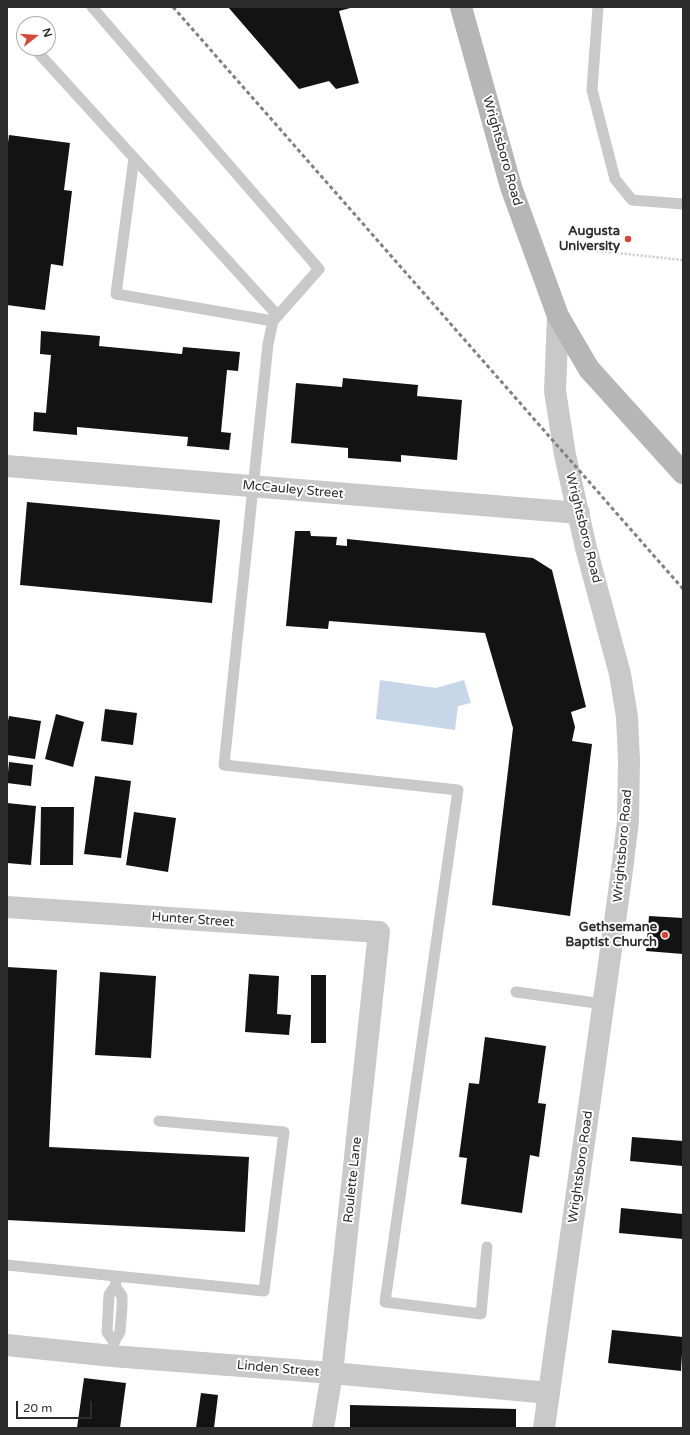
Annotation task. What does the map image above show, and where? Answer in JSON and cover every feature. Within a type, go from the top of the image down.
[{"type":"main road","name":"Wrightsboro Road","points":[[461,7],[511,187],[558,316],[588,369],[683,473]]},
{"type":"street","name":"Wrightsboro Road","points":[[544,1428],[628,822],[630,760],[627,717],[620,674],[586,548],[565,456],[555,391],[558,316]]},
{"type":"street","name":"McCauley Street","points":[[7,466],[579,514]]},
{"type":"street","name":"Hunter Street","points":[[7,907],[379,932]]},
{"type":"street","name":"Roulette Lane","points":[[323,1428],[332,1373],[379,932]]},
{"type":"street","name":"Linden Street","points":[[7,1345],[113,1349],[332,1373],[549,1393]]},
{"type":"lane","points":[[92,7],[319,269],[276,319],[268,344],[224,764],[458,790],[385,1302],[482,1314],[487,1247]]},
{"type":"lane","points":[[598,7],[592,90],[615,179],[632,200],[683,204]]},
{"type":"lane","points":[[41,56],[134,158],[276,319]]},
{"type":"lane","points":[[134,158],[116,294],[276,319]]},
{"type":"lane","points":[[516,992],[603,1004]]},
{"type":"lane","points":[[7,1265],[116,1281],[264,1291],[284,1132],[159,1121]]},
{"type":"lane","points":[[113,1349],[107,1332],[109,1295],[116,1281]]},
{"type":"path","points":[[569,248],[683,260]]},
{"type":"water","points":[[380,680],[436,688],[464,680],[471,703],[458,706],[455,730],[376,719]]},
{"type":"building","points":[[228,7],[354,7],[339,11],[359,83],[336,89],[329,81],[299,89]]},
{"type":"building","points":[[9,135],[70,143],[64,190],[72,191],[63,266],[51,264],[45,310],[7,305],[7,150]]},
{"type":"building","points":[[41,331],[100,336],[99,346],[182,354],[183,347],[240,352],[238,371],[227,370],[221,432],[231,433],[229,450],[187,446],[188,437],[77,427],[77,435],[33,431],[34,412],[46,413],[51,355],[40,354]]},
{"type":"building","points":[[343,378],[418,385],[417,396],[462,400],[457,460],[401,455],[401,462],[348,458],[348,448],[291,443],[296,383],[342,387]]},
{"type":"building","points":[[27,502],[220,520],[212,603],[20,585]]},
{"type":"building","points":[[295,531],[310,531],[311,536],[337,537],[336,545],[347,546],[347,539],[533,558],[552,570],[586,707],[571,712],[575,727],[572,741],[592,744],[570,916],[492,905],[513,728],[485,633],[329,621],[328,629],[286,626]]},
{"type":"building","points":[[105,709],[137,713],[133,745],[101,741]]},
{"type":"building","points":[[56,714],[84,722],[73,767],[45,759]]},
{"type":"building","points":[[9,716],[41,721],[35,759],[7,755],[7,726]]},
{"type":"building","points":[[9,762],[33,765],[31,786],[7,783]]},
{"type":"building","points":[[95,776],[131,781],[121,858],[84,854]]},
{"type":"building","points":[[7,803],[36,806],[31,865],[7,863]]},
{"type":"building","points":[[41,807],[74,807],[73,865],[40,865]]},
{"type":"building","points":[[134,812],[176,818],[168,872],[126,865]]},
{"type":"building","name":"Gethsemane Baptist Church","points":[[649,916],[683,918],[683,954],[646,951]]},
{"type":"building","points":[[7,967],[57,970],[49,1147],[249,1157],[245,1232],[7,1220]]},
{"type":"building","points":[[100,972],[156,976],[151,1058],[95,1055]]},
{"type":"building","points":[[249,974],[279,976],[277,1014],[291,1015],[289,1035],[245,1032]]},
{"type":"building","points":[[311,975],[326,975],[326,1043],[311,1043]]},
{"type":"building","points":[[485,1037],[546,1046],[538,1103],[546,1104],[539,1157],[530,1155],[522,1213],[461,1204],[467,1158],[459,1157],[469,1083],[479,1084]]},
{"type":"building","points":[[632,1137],[683,1141],[683,1166],[630,1161]]},
{"type":"building","points":[[621,1208],[683,1214],[683,1239],[619,1233]]},
{"type":"building","points":[[612,1330],[683,1337],[681,1371],[608,1363]]},
{"type":"building","points":[[84,1378],[126,1383],[120,1428],[77,1428]]},
{"type":"building","points":[[201,1393],[218,1395],[214,1428],[196,1428]]},
{"type":"building","points":[[350,1405],[516,1409],[516,1428],[350,1428]]},
{"type":"railway","points":[[173,7],[683,589]]},
{"type":"place","name":"Augusta University","points":[[628,239]]},
{"type":"place","name":"Gethsemane Baptist Church","points":[[665,935]]}]
